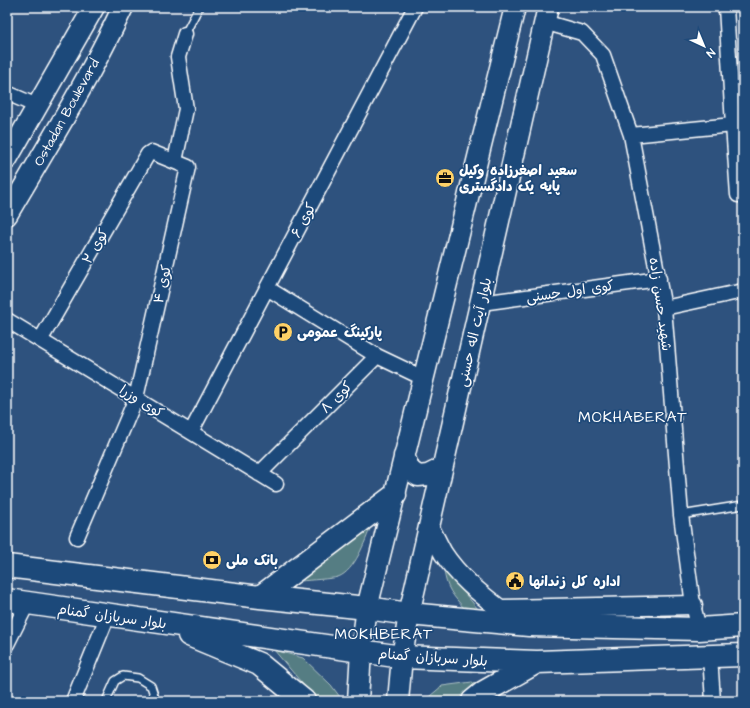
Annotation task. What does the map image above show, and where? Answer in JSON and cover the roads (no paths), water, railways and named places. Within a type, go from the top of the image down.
[{"type":"main road","name":"Ostadan Boulevard","points":[[7,159],[94,7]]},
{"type":"main road","name":"Ostadan Boulevard","points":[[7,215],[62,121],[112,31],[123,7]]},
{"type":"main road","points":[[358,701],[361,651],[367,608],[515,7]]},
{"type":"main road","name":"بلوار آیت اله حسنی","points":[[398,701],[402,657],[409,614],[546,15]]},
{"type":"main road","points":[[404,456],[410,470],[418,476],[428,475],[442,468]]},
{"type":"main road","points":[[260,597],[395,495]]},
{"type":"main road","points":[[7,566],[409,614],[529,625],[699,629],[743,626]]},
{"type":"main road","name":"بلوار سربازان گمنام","points":[[17,602],[402,657],[537,662],[743,655]]},
{"type":"main road","points":[[153,621],[259,664],[304,701]]},
{"type":"main road","points":[[473,701],[484,692],[537,662]]},
{"type":"street","name":"کوی ۶","points":[[191,432],[415,7]]},
{"type":"street","points":[[726,7],[738,196]]},
{"type":"street","name":"شهید حسن زاده","points":[[546,15],[582,33],[603,55],[631,135],[664,308],[681,515],[693,605],[699,629]]},
{"type":"street","points":[[175,161],[186,109],[178,57],[185,34]]},
{"type":"street","points":[[7,93],[37,106]]},
{"type":"street","points":[[631,135],[733,125]]},
{"type":"street","name":"کوی ۲","points":[[41,339],[148,154],[151,152],[175,161]]},
{"type":"street","name":"کوی ۴","points":[[77,537],[136,398],[188,170],[188,167],[175,161]]},
{"type":"street","name":"کوی اول حسنی","points":[[481,303],[659,279]]},
{"type":"street","points":[[267,288],[377,356],[423,378]]},
{"type":"street","points":[[664,308],[743,291]]},
{"type":"street","name":"کوی وزرا","points":[[7,320],[41,339],[276,484]]},
{"type":"street","name":"کوی ۸","points":[[259,474],[377,356]]},
{"type":"street","points":[[429,526],[444,554],[461,576],[500,609],[529,625]]},
{"type":"street","points":[[7,644],[17,602]]},
{"type":"street","points":[[500,609],[693,605]]},
{"type":"street","points":[[73,701],[108,615]]},
{"type":"street","points":[[710,656],[713,701]]},
{"type":"lane","points":[[185,34],[199,7]]},
{"type":"lane","points":[[681,515],[743,505]]},
{"type":"lane","points":[[106,701],[115,681],[123,676],[138,678],[151,686],[154,695],[153,701]]},
{"type":"place","name":"سعید اصغرزاده وکیل پایه یک دادگستری","points":[[445,178]]},
{"type":"place","name":"پارکینگ عمومی","points":[[283,332]]},
{"type":"place","name":"بانک ملى","points":[[212,560]]},
{"type":"place","name":"اداره کل زندانها","points":[[515,581]]},
{"type":"district","name":"MOKHABERAT","points":[[633,417]]},
{"type":"district","name":"MOKHBERAT","points":[[384,634]]}]
